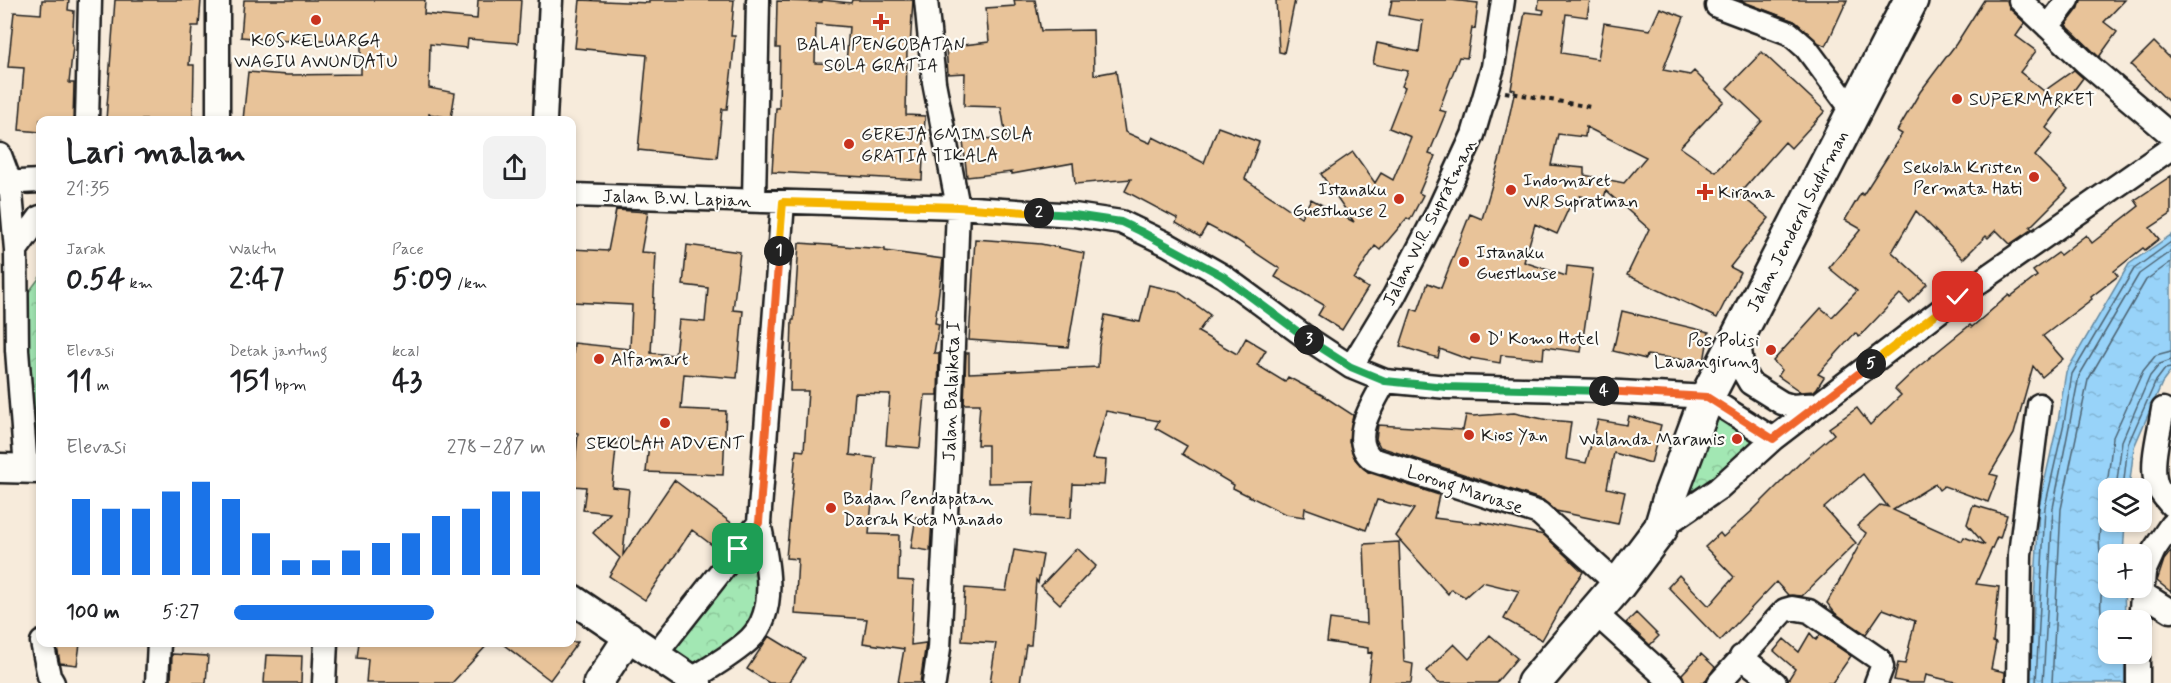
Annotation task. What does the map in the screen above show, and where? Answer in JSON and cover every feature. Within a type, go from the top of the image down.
[{"type":"highway","name":"Jalan Jenderal Sudirman","points":[[1534,683],[1618,585],[1661,528],[1671,494],[1707,397],[1911,0]]},
{"type":"main road","points":[[576,602],[694,681]]},
{"type":"main road","points":[[598,683],[629,636]]},
{"type":"street","points":[[87,116],[90,0]]},
{"type":"street","points":[[218,0],[218,116]]},
{"type":"street","points":[[544,116],[551,0]]},
{"type":"street","points":[[754,200],[758,0]]},
{"type":"street","name":"Jalan Balaikota I","points":[[926,0],[934,82],[958,207],[949,456],[939,648],[934,683]]},
{"type":"street","name":"Jalan W.R. Supratman","points":[[1351,367],[1394,296],[1473,135],[1493,67],[1503,0]]},
{"type":"street","points":[[2020,0],[2171,135]]},
{"type":"street","points":[[2048,27],[2068,0]]},
{"type":"street","points":[[1717,6],[1789,33],[1806,48],[1853,111]]},
{"type":"street","points":[[1661,528],[1718,489],[1773,439],[1958,297],[2171,148]]},
{"type":"street","points":[[0,155],[16,250],[16,350],[22,468]]},
{"type":"street","points":[[5,183],[36,181]]},
{"type":"street","name":"Jalan B.W. Lapian","points":[[576,195],[958,207],[1074,215],[1121,222],[1167,244],[1223,276],[1306,338],[1351,367],[1385,381],[1446,387],[1603,391],[1707,397]]},
{"type":"street","points":[[694,681],[751,638],[761,625],[767,605],[766,556],[759,523],[783,202]]},
{"type":"street","points":[[16,250],[36,222]]},
{"type":"street","points":[[1738,336],[1743,370],[1750,383],[1782,403],[1792,406],[1819,404]]},
{"type":"street","name":"Lorong Maruase","points":[[1385,381],[1366,417],[1362,435],[1362,445],[1366,454],[1372,459],[1539,513],[1618,585]]},
{"type":"street","points":[[1707,397],[1773,439]]},
{"type":"street","points":[[2018,683],[2020,554],[2039,405]]},
{"type":"street","points":[[2163,409],[2155,460],[2155,478],[2159,489],[2171,505]]},
{"type":"street","points":[[656,654],[759,523]]},
{"type":"street","points":[[2152,554],[2171,525]]},
{"type":"street","points":[[2150,598],[2171,611]]},
{"type":"street","points":[[1719,683],[1785,610],[1805,610],[1880,660],[1882,668],[1876,683]]},
{"type":"street","points":[[1594,612],[1672,683]]},
{"type":"street","points":[[43,647],[49,676],[53,683]]},
{"type":"street","points":[[157,683],[159,647]]},
{"type":"street","points":[[324,683],[326,647]]},
{"type":"street","points":[[1741,657],[1775,683]]},
{"type":"street","points":[[2138,664],[2138,683]]},
{"type":"path","points":[[1486,89],[1591,107]]},
{"type":"green space","points":[[36,282],[36,452],[35,452],[22,301]]},
{"type":"green space","points":[[1710,406],[1763,439],[1667,519]]},
{"type":"green space","points":[[758,530],[760,618],[694,673],[661,651]]},
{"type":"water","points":[[2171,235],[2171,371],[2162,383],[2134,447],[2130,478],[2098,478],[2098,532],[2124,532],[2124,544],[2098,544],[2098,598],[2124,598],[2125,610],[2098,610],[2098,664],[2125,664],[2125,683],[2030,683],[2039,506],[2058,421],[2066,372],[2129,264]]},
{"type":"building","points":[[42,0],[69,0],[68,10],[74,11],[69,83],[74,83],[73,116],[36,116],[36,132],[19,130],[24,68],[8,67],[14,12],[41,14]]},
{"type":"building","points":[[115,0],[201,0],[199,26],[192,26],[189,65],[194,65],[193,116],[106,116]]},
{"type":"building","points":[[244,0],[425,0],[424,14],[477,19],[478,0],[521,0],[518,43],[468,39],[467,48],[430,44],[429,88],[455,93],[451,116],[429,114],[429,116],[243,116],[248,72],[287,75],[361,74],[361,41],[288,39],[288,41],[241,37]]},
{"type":"building","points":[[580,0],[649,3],[649,0],[734,0],[731,36],[735,36],[732,67],[727,109],[722,109],[717,158],[638,150],[647,55],[575,48]]},
{"type":"building","points":[[822,0],[851,3],[852,0],[913,0],[910,48],[907,48],[906,115],[925,116],[922,180],[772,172],[776,108],[779,108],[780,48],[776,48],[777,1],[822,2]],"holes":[[[816,24],[849,27],[846,64],[815,63]]]},
{"type":"building","points":[[1014,0],[1035,0],[1041,31],[1093,30],[1094,75],[1116,71],[1125,132],[1150,143],[1153,137],[1204,163],[1218,127],[1259,142],[1245,179],[1301,217],[1311,199],[1354,222],[1321,174],[1353,152],[1375,183],[1381,173],[1393,180],[1411,137],[1389,128],[1405,87],[1402,86],[1408,71],[1373,64],[1377,43],[1419,52],[1423,21],[1389,15],[1392,0],[1451,0],[1478,3],[1475,29],[1472,28],[1467,58],[1459,57],[1439,110],[1446,112],[1429,154],[1435,156],[1419,193],[1423,195],[1410,220],[1407,218],[1380,250],[1375,246],[1354,279],[1368,288],[1342,330],[1318,315],[1324,305],[1275,277],[1280,269],[1235,239],[1207,225],[1200,237],[1176,223],[1178,219],[1125,191],[1131,179],[1075,184],[1073,163],[1012,174],[1012,172],[967,177],[963,141],[1006,137],[1001,107],[964,106],[965,73],[948,74],[946,47],[989,42],[986,8],[1015,6]]},
{"type":"building","points":[[1276,0],[1295,0],[1284,53],[1279,52]]},
{"type":"building","points":[[1539,0],[1590,0],[1587,17],[1566,14],[1561,53],[1598,59],[1604,23],[1650,30],[1660,8],[1684,17],[1663,70],[1690,75],[1694,71],[1724,101],[1680,147],[1716,172],[1762,121],[1727,88],[1762,52],[1825,111],[1791,148],[1785,142],[1739,194],[1769,218],[1730,267],[1740,272],[1717,318],[1627,275],[1649,229],[1606,191],[1603,201],[1580,196],[1579,200],[1573,199],[1557,234],[1535,224],[1524,262],[1566,276],[1567,266],[1593,269],[1581,352],[1544,347],[1543,359],[1501,355],[1500,363],[1471,358],[1470,360],[1440,349],[1438,358],[1400,346],[1412,309],[1418,311],[1428,283],[1441,288],[1470,214],[1482,219],[1501,154],[1515,90],[1511,89],[1525,12],[1543,14],[1544,10],[1538,9]],"holes":[[[1586,127],[1646,157],[1624,183],[1584,175],[1584,168],[1551,165],[1558,134],[1585,137]]]},
{"type":"building","points":[[1739,0],[1847,0],[1826,46],[1819,43],[1794,21]]},
{"type":"building","points":[[1984,0],[2007,0],[2010,9],[2025,23],[2016,36],[2036,51],[2020,72],[2044,91],[2074,70],[2083,78],[2046,128],[2053,134],[2035,156],[2068,189],[2030,227],[2032,229],[2010,244],[1996,230],[1988,238],[1986,236],[1963,259],[1916,211],[1892,252],[1927,284],[1909,303],[1900,294],[1859,337],[1855,333],[1818,374],[1824,377],[1814,391],[1801,392],[1778,376],[1782,370],[1773,361],[1821,308],[1832,317],[1857,291],[1829,268],[1861,229],[1845,220],[1902,134],[1897,131],[1920,92],[1956,44]]},
{"type":"building","points":[[2081,0],[2125,0],[2104,22],[2117,32],[2099,57],[2066,25],[2079,8]]},
{"type":"building","points":[[2154,42],[2171,59],[2171,104],[2131,65]]},
{"type":"building","points":[[2171,176],[2171,214],[2150,228],[2159,239],[2145,250],[2143,248],[2114,271],[2118,276],[2043,336],[2063,359],[2042,377],[2033,366],[2014,434],[1990,474],[1998,476],[1988,502],[1944,486],[1939,490],[1935,484],[1893,510],[1962,541],[1964,537],[1985,545],[1967,524],[1973,505],[2007,515],[2000,538],[1997,537],[1976,584],[1999,587],[1993,642],[1996,643],[1991,669],[2005,672],[2005,683],[1959,683],[1926,675],[1924,683],[1894,680],[1898,663],[1905,664],[1915,621],[1883,609],[1866,634],[1835,613],[1827,603],[1866,533],[1857,526],[1881,505],[1888,507],[1863,474],[1824,508],[1856,543],[1802,596],[1788,595],[1776,582],[1720,641],[1668,587],[1679,575],[1709,606],[1734,577],[1705,547],[1720,533],[1723,537],[1800,463],[1834,434],[1829,428],[1857,408],[1870,425],[1901,395],[1895,389],[1917,368],[1970,325],[1972,327],[2009,295],[2010,297],[2037,276],[2033,271],[2058,253],[2060,255],[2086,235],[2092,243],[2139,206],[2135,200]]},
{"type":"building","points":[[616,210],[648,212],[641,252],[656,253],[651,353],[675,355],[679,320],[705,322],[708,288],[683,285],[687,245],[740,252],[733,310],[743,311],[737,378],[684,374],[681,409],[726,411],[723,475],[646,472],[649,444],[617,439],[612,487],[629,489],[623,555],[674,480],[738,528],[720,551],[692,530],[645,600],[609,576],[620,558],[593,533],[610,513],[583,510],[586,487],[576,486],[578,433],[576,433],[576,343],[630,349],[632,305],[576,302],[576,249],[608,251]]},
{"type":"building","points":[[975,239],[1041,244],[1084,253],[1068,347],[969,340]]},
{"type":"building","points":[[799,243],[885,249],[885,251],[943,259],[935,323],[939,324],[934,353],[939,353],[938,395],[925,395],[920,448],[886,445],[890,394],[855,393],[850,455],[876,458],[869,534],[899,535],[898,580],[914,581],[911,645],[926,643],[920,683],[898,683],[904,649],[863,643],[867,619],[795,614],[798,559],[786,558],[796,450],[804,451],[808,391],[790,391],[792,320],[794,320]]},
{"type":"building","points":[[1149,285],[1177,291],[1210,315],[1198,332],[1237,354],[1246,338],[1266,350],[1257,365],[1285,382],[1288,377],[1353,415],[1349,441],[1355,459],[1368,472],[1439,495],[1434,518],[1481,524],[1481,522],[1544,535],[1583,572],[1542,640],[1504,619],[1519,591],[1482,582],[1465,597],[1451,589],[1448,594],[1396,536],[1414,509],[1377,500],[1366,530],[1305,508],[1304,517],[1285,514],[1233,488],[1234,485],[1182,454],[1187,446],[1155,428],[1159,421],[1106,411],[1092,459],[1106,460],[1104,485],[1073,484],[1071,518],[1032,516],[1034,482],[988,483],[988,445],[977,445],[980,404],[964,404],[966,353],[969,353],[969,373],[1098,367],[1105,315],[1140,322]]},
{"type":"building","points":[[1622,311],[1709,332],[1704,362],[1647,355],[1646,359],[1613,351]]},
{"type":"building","points":[[1514,413],[1571,422],[1566,459],[1586,463],[1598,420],[1627,425],[1629,416],[1661,425],[1651,463],[1614,453],[1607,488],[1625,492],[1618,524],[1556,511],[1543,500],[1380,447],[1376,439],[1378,425],[1463,430],[1466,415]]},
{"type":"building","points":[[916,517],[932,520],[930,551],[911,548]]},
{"type":"building","points":[[1399,542],[1404,662],[1413,664],[1411,683],[1368,683],[1372,652],[1368,653],[1368,648],[1327,642],[1330,619],[1367,624],[1364,544]]},
{"type":"building","points":[[1077,548],[1096,566],[1060,604],[1041,586]]},
{"type":"building","points":[[1014,550],[1043,555],[1038,583],[1036,580],[1031,645],[1026,645],[1020,683],[990,683],[996,643],[962,641],[965,588],[1006,591]]},
{"type":"building","points":[[2171,551],[2171,592],[2157,581],[2164,560]]},
{"type":"building","points":[[1636,613],[1659,636],[1650,645],[1626,623]]},
{"type":"building","points":[[1810,633],[1816,640],[1820,635],[1851,656],[1832,683],[1788,683],[1795,669],[1774,651],[1784,639],[1799,652]]},
{"type":"building","points":[[1490,635],[1517,658],[1496,683],[1438,683],[1426,671],[1454,644],[1469,659]]},
{"type":"building","points":[[769,636],[805,658],[789,683],[769,683],[747,669]]},
{"type":"building","points":[[57,647],[80,647],[77,665],[60,663]]},
{"type":"building","points":[[358,647],[485,647],[452,683],[366,683],[368,659],[357,658]]},
{"type":"building","points":[[507,647],[574,647],[550,680]]},
{"type":"building","points":[[172,654],[208,656],[206,683],[171,683]]},
{"type":"building","points":[[1701,654],[1715,667],[1704,683],[1685,683],[1682,674]]},
{"type":"building","points":[[266,655],[302,656],[301,683],[264,683]]},
{"type":"place","name":"KOS KELUARGA WAGIU AWUNDATU","points":[[316,20]]},
{"type":"place","name":"BALAI PENGOBATAN SOLA GRATIA","points":[[881,22]]},
{"type":"place","name":"SUPERMARKET","points":[[1957,99]]},
{"type":"place","name":"GEREJA GMIM SOLA GRATIA TIKALA","points":[[849,144]]},
{"type":"place","name":"Sekolah Kristen Permata Hati","points":[[2034,177]]},
{"type":"place","name":"Indomaret WR Supratman","points":[[1511,190]]},
{"type":"place","name":"Kirana","points":[[1705,192]]},
{"type":"place","name":"Istanaku Guesthouse 2","points":[[1399,199]]},
{"type":"place","name":"Istanaku Guesthouse","points":[[1464,262]]},
{"type":"place","name":"D' Komo Hotel","points":[[1475,338]]},
{"type":"place","name":"Pos Polisi Lawangirung","points":[[1771,350]]},
{"type":"place","name":"Alfamart","points":[[599,359]]},
{"type":"place","name":"SEKOLAH ADVENT","points":[[665,423]]},
{"type":"place","name":"Kios Yan","points":[[1469,435]]},
{"type":"place","name":"Walanda Maramis","points":[[1737,439]]},
{"type":"place","name":"Badan Pendapatan Daerah Kota Manado","points":[[831,508]]},
{"type":"route","points":[[738,549],[759,523],[783,202],[958,207],[1074,215],[1121,222],[1167,244],[1223,276],[1306,338],[1351,367],[1385,381],[1446,387],[1603,391],[1707,397],[1773,439],[1958,297]]}]
